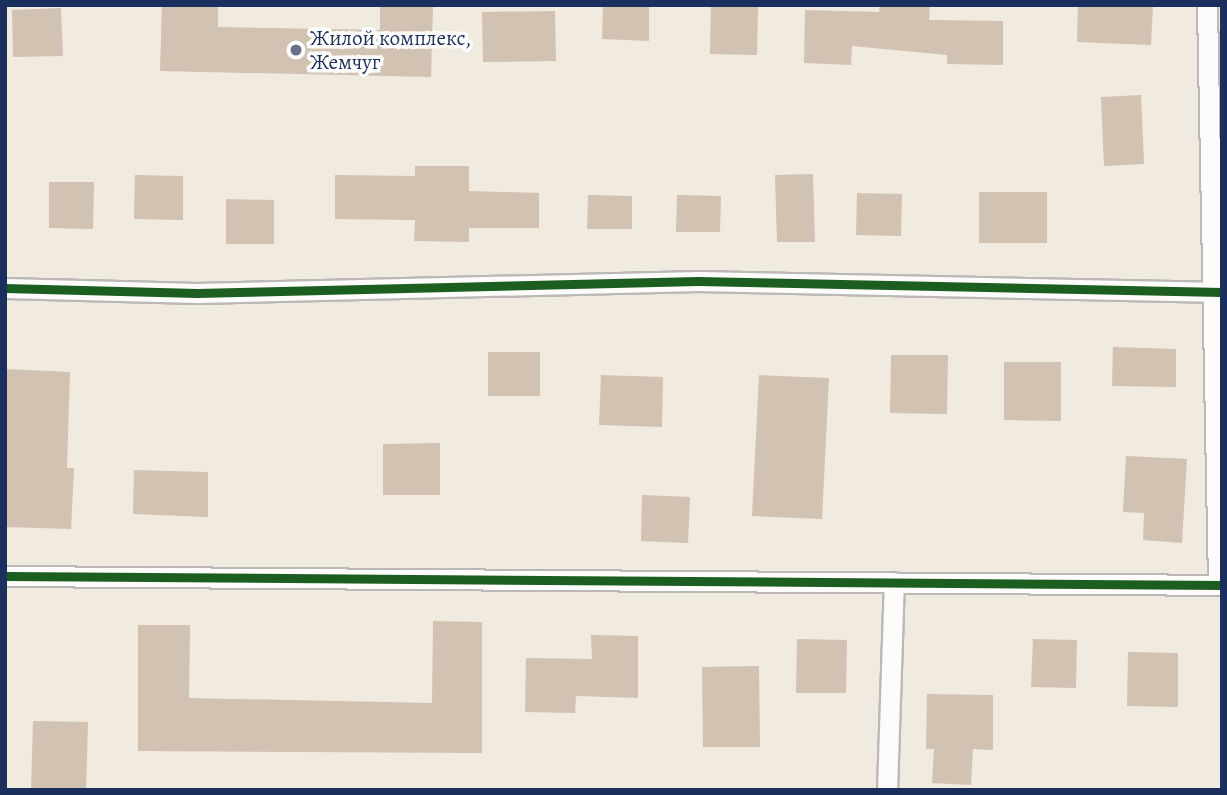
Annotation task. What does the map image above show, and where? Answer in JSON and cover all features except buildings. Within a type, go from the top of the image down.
[{"type":"street","points":[[5,576],[1220,585],[1218,292],[1207,5]]},
{"type":"street","points":[[5,288],[197,293],[698,281],[1218,292]]},
{"type":"street","points":[[887,790],[894,582]]},
{"type":"cycle path","points":[[5,288],[197,293],[698,281],[1222,292]]},
{"type":"cycle path","points":[[5,576],[1222,585]]},
{"type":"place","name":"Жилой комплекс, Жемчуг","points":[[296,50]]}]
